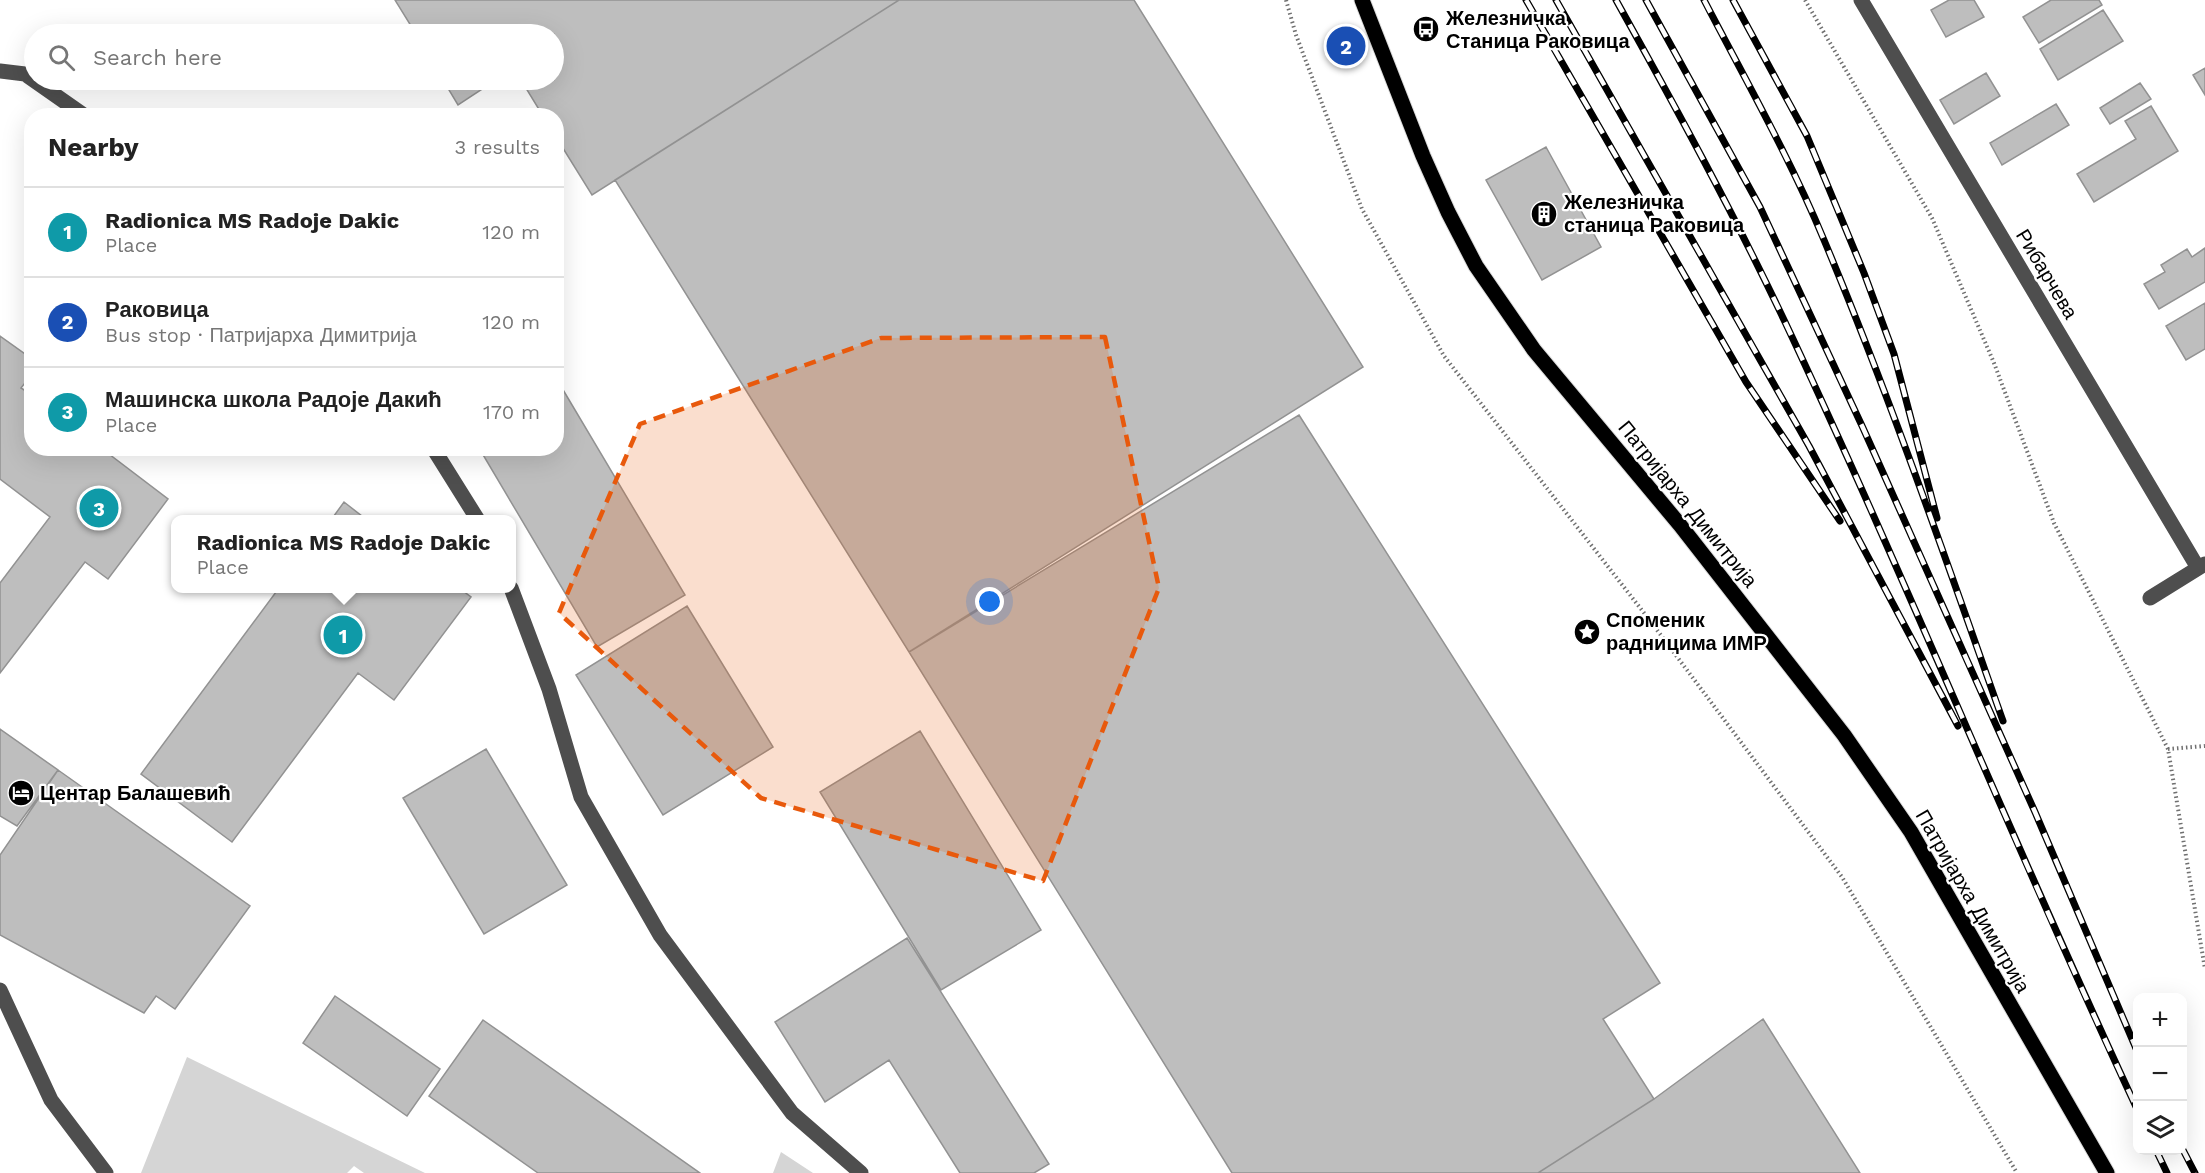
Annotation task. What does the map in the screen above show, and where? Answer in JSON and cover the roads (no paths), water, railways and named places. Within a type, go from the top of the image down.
[{"type":"main road","name":"Патријарха Димитрија","points":[[1362,0],[1423,156],[1476,266],[1534,350],[1680,525],[1844,735],[1911,832],[2107,1173]]},
{"type":"street","name":"Рибарчева","points":[[1861,0],[2201,566]]},
{"type":"street","points":[[0,71],[24,74]]},
{"type":"street","points":[[48,90],[74,108]]},
{"type":"street","points":[[438,456],[475,515]]},
{"type":"street","points":[[2150,598],[2201,566]]},
{"type":"street","points":[[512,593],[549,689],[581,797],[660,935],[792,1113],[861,1173]]},
{"type":"street","points":[[0,990],[51,1100],[106,1173]]},
{"type":"railway","points":[[1526,0],[1746,382],[1840,521]]},
{"type":"railway","points":[[1556,0],[1809,446],[1958,726]]},
{"type":"railway","points":[[1616,0],[1745,240],[1785,322],[2133,1101]]},
{"type":"railway","points":[[1646,0],[1760,207],[1863,428],[2035,812],[2135,1047]]},
{"type":"railway","points":[[1704,0],[1782,149],[1824,240],[1895,419],[2003,721]]},
{"type":"railway","points":[[1733,0],[1807,136],[1864,273],[1894,354],[1937,518]]},
{"type":"railway","points":[[2158,1155],[2167,1173]]},
{"type":"railway","points":[[2186,1155],[2195,1173]]},
{"type":"place","name":"Железничка Станица Раковица","points":[[1426,29]]},
{"type":"place","name":"Раковица","points":[[1346,46]]},
{"type":"place","name":"Железничка станица Раковица","points":[[1544,214]]},
{"type":"place","name":"Машинска школа Радоје Дакић","points":[[99,508]]},
{"type":"place","name":"Споменик радницима ИМР","points":[[1587,632]]},
{"type":"place","name":"Radionica MS Radoje Dakic","points":[[343,635]]},
{"type":"place","name":"Центар Балашевић","points":[[21,793]]}]
